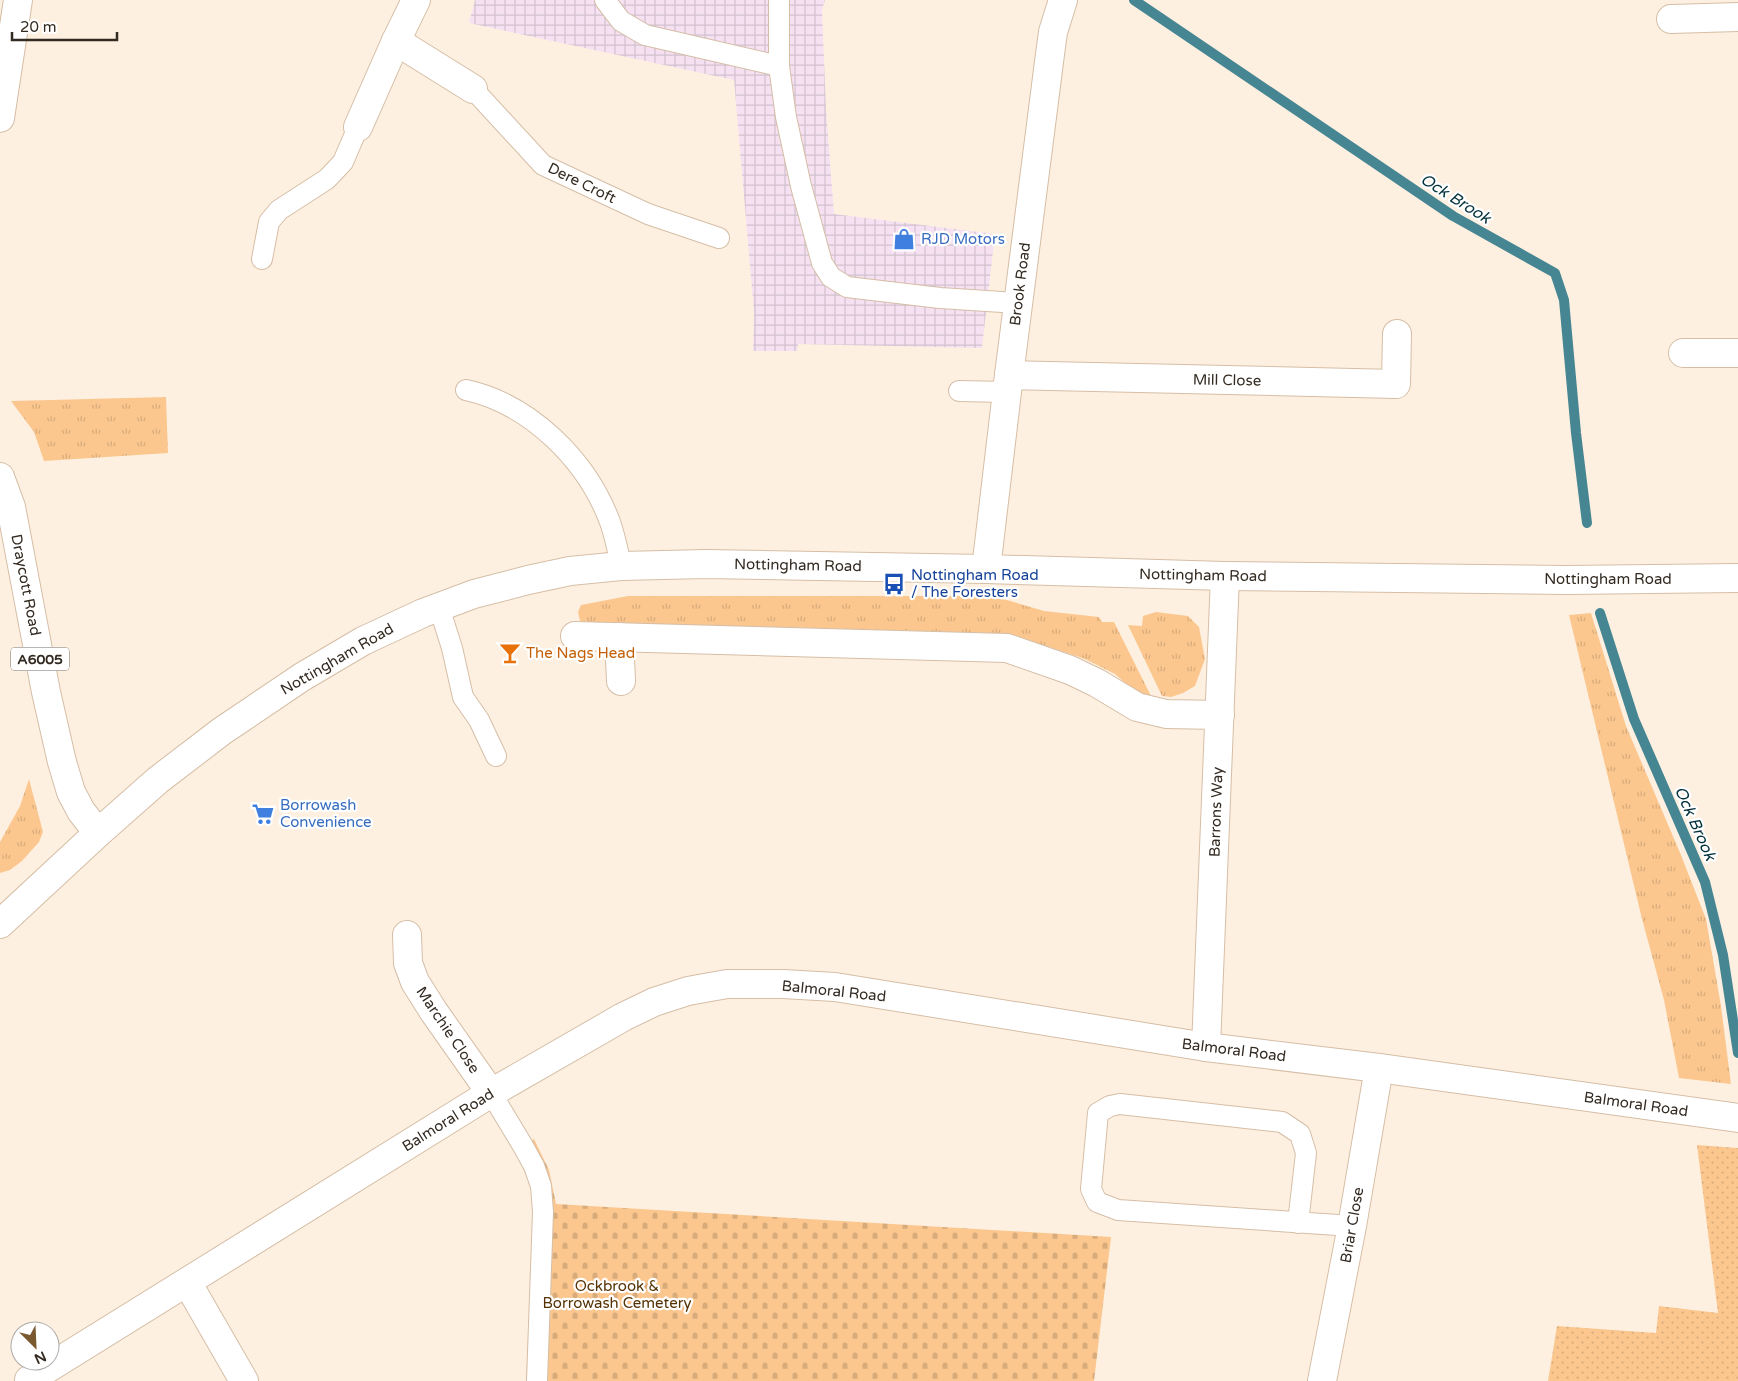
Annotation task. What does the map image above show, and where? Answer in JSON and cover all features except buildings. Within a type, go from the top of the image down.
[{"type":"street","points":[[0,118],[18,0]]},
{"type":"street","name":"Brook Road","points":[[986,568],[1051,49],[1063,0]]},
{"type":"street","points":[[358,127],[415,3]]},
{"type":"street","points":[[1671,19],[1738,17]]},
{"type":"street","name":"Dere Croft","points":[[396,41],[473,89]]},
{"type":"street","name":"Mill Close","points":[[1008,384],[1396,384],[1397,334]]},
{"type":"street","points":[[1683,353],[1738,353]]},
{"type":"street","name":"Draycott Road","points":[[0,477],[11,506],[46,692],[62,762],[71,792],[81,811],[98,833]]},
{"type":"street","name":"Nottingham Road","points":[[0,924],[158,780],[222,731],[294,683],[363,641],[439,607],[474,594],[570,571],[621,566],[706,564],[986,568],[1225,576],[1566,580],[1738,578]]},
{"type":"street","name":"Barrons Way","points":[[1206,1047],[1225,576]]},
{"type":"street","points":[[575,636],[1007,648],[1070,670],[1097,683],[1137,707],[1166,714],[1220,715]]},
{"type":"street","points":[[619,637],[621,681]]},
{"type":"street","name":"Marchie Close","points":[[407,935],[408,963],[415,982],[492,1094]]},
{"type":"street","name":"Balmoral Road","points":[[29,1380],[492,1094],[623,1017],[654,1002],[688,991],[727,984],[783,984],[835,988],[1206,1047],[1379,1068],[1730,1116]]},
{"type":"street","name":"Briar Close","points":[[1322,1381],[1352,1226],[1379,1068]]},
{"type":"street","points":[[187,1282],[244,1381]]},
{"type":"lane","points":[[605,0],[621,21],[645,35],[779,66]]},
{"type":"lane","points":[[779,0],[779,66],[786,117],[801,186],[822,263],[831,277],[847,287],[940,298],[1018,303]]},
{"type":"lane","name":"Dere Croft","points":[[473,89],[543,165],[648,214],[719,238]]},
{"type":"lane","points":[[262,259],[269,222],[279,210],[327,179],[343,162],[358,127]]},
{"type":"lane","points":[[959,391],[1008,384]]},
{"type":"lane","points":[[466,390],[484,394],[512,406],[527,416],[568,455],[585,475],[603,507],[615,538],[621,566]]},
{"type":"lane","points":[[439,607],[452,648],[463,697],[479,720],[496,756]]},
{"type":"lane","points":[[492,1094],[524,1146],[541,1186],[543,1212],[537,1381]]},
{"type":"lane","points":[[1298,1223],[1306,1153],[1300,1134],[1282,1122],[1120,1104],[1110,1106],[1098,1113],[1091,1189],[1097,1202],[1118,1210],[1298,1223],[1352,1226]]},
{"type":"shaded area","points":[[475,0],[825,0],[822,10],[826,110],[834,214],[995,234],[982,348],[798,344],[797,351],[753,351],[754,312],[734,80],[469,23]]},
{"type":"green space","points":[[166,397],[168,453],[44,461],[34,432],[11,401]]},
{"type":"green space","points":[[628,596],[979,596],[1007,600],[1044,611],[1099,617],[1102,622],[1114,622],[1151,696],[1149,698],[1133,690],[1115,674],[1085,659],[1022,638],[989,633],[777,627],[594,625],[580,621],[578,612],[581,605]]},
{"type":"green space","points":[[1156,612],[1188,616],[1199,627],[1205,659],[1195,686],[1171,697],[1162,696],[1128,625],[1142,626],[1143,616]]},
{"type":"green space","points":[[1591,613],[1626,726],[1706,919],[1721,1006],[1731,1084],[1679,1078],[1664,1000],[1642,919],[1569,615]]},
{"type":"green space","points":[[29,779],[43,832],[39,842],[22,861],[10,870],[0,873],[0,842],[20,806]]},
{"type":"green space","name":"Ockbrook & Borrowash Cemetery","points":[[534,1139],[549,1170],[556,1204],[1111,1237],[1094,1381],[526,1381],[535,1205],[531,1186],[523,1166],[524,1146]]},
{"type":"green space","points":[[1697,1145],[1738,1148],[1738,1381],[1548,1381],[1557,1326],[1656,1333],[1659,1306],[1718,1313]]},
{"type":"waterway","name":"Ock Brook","points":[[1134,0],[1453,216],[1555,273],[1564,300],[1576,433],[1587,523]]},
{"type":"waterway","name":"Ock Brook","points":[[1600,613],[1634,719],[1705,882],[1723,955],[1738,1053]]},
{"type":"place","name":"RJD Motors","points":[[904,239]]},
{"type":"place","name":"Nottingham Road / The Foresters","points":[[894,584]]},
{"type":"place","name":"The Nags Head","points":[[510,653]]},
{"type":"place","name":"Borrowash Convenience","points":[[263,814]]}]
